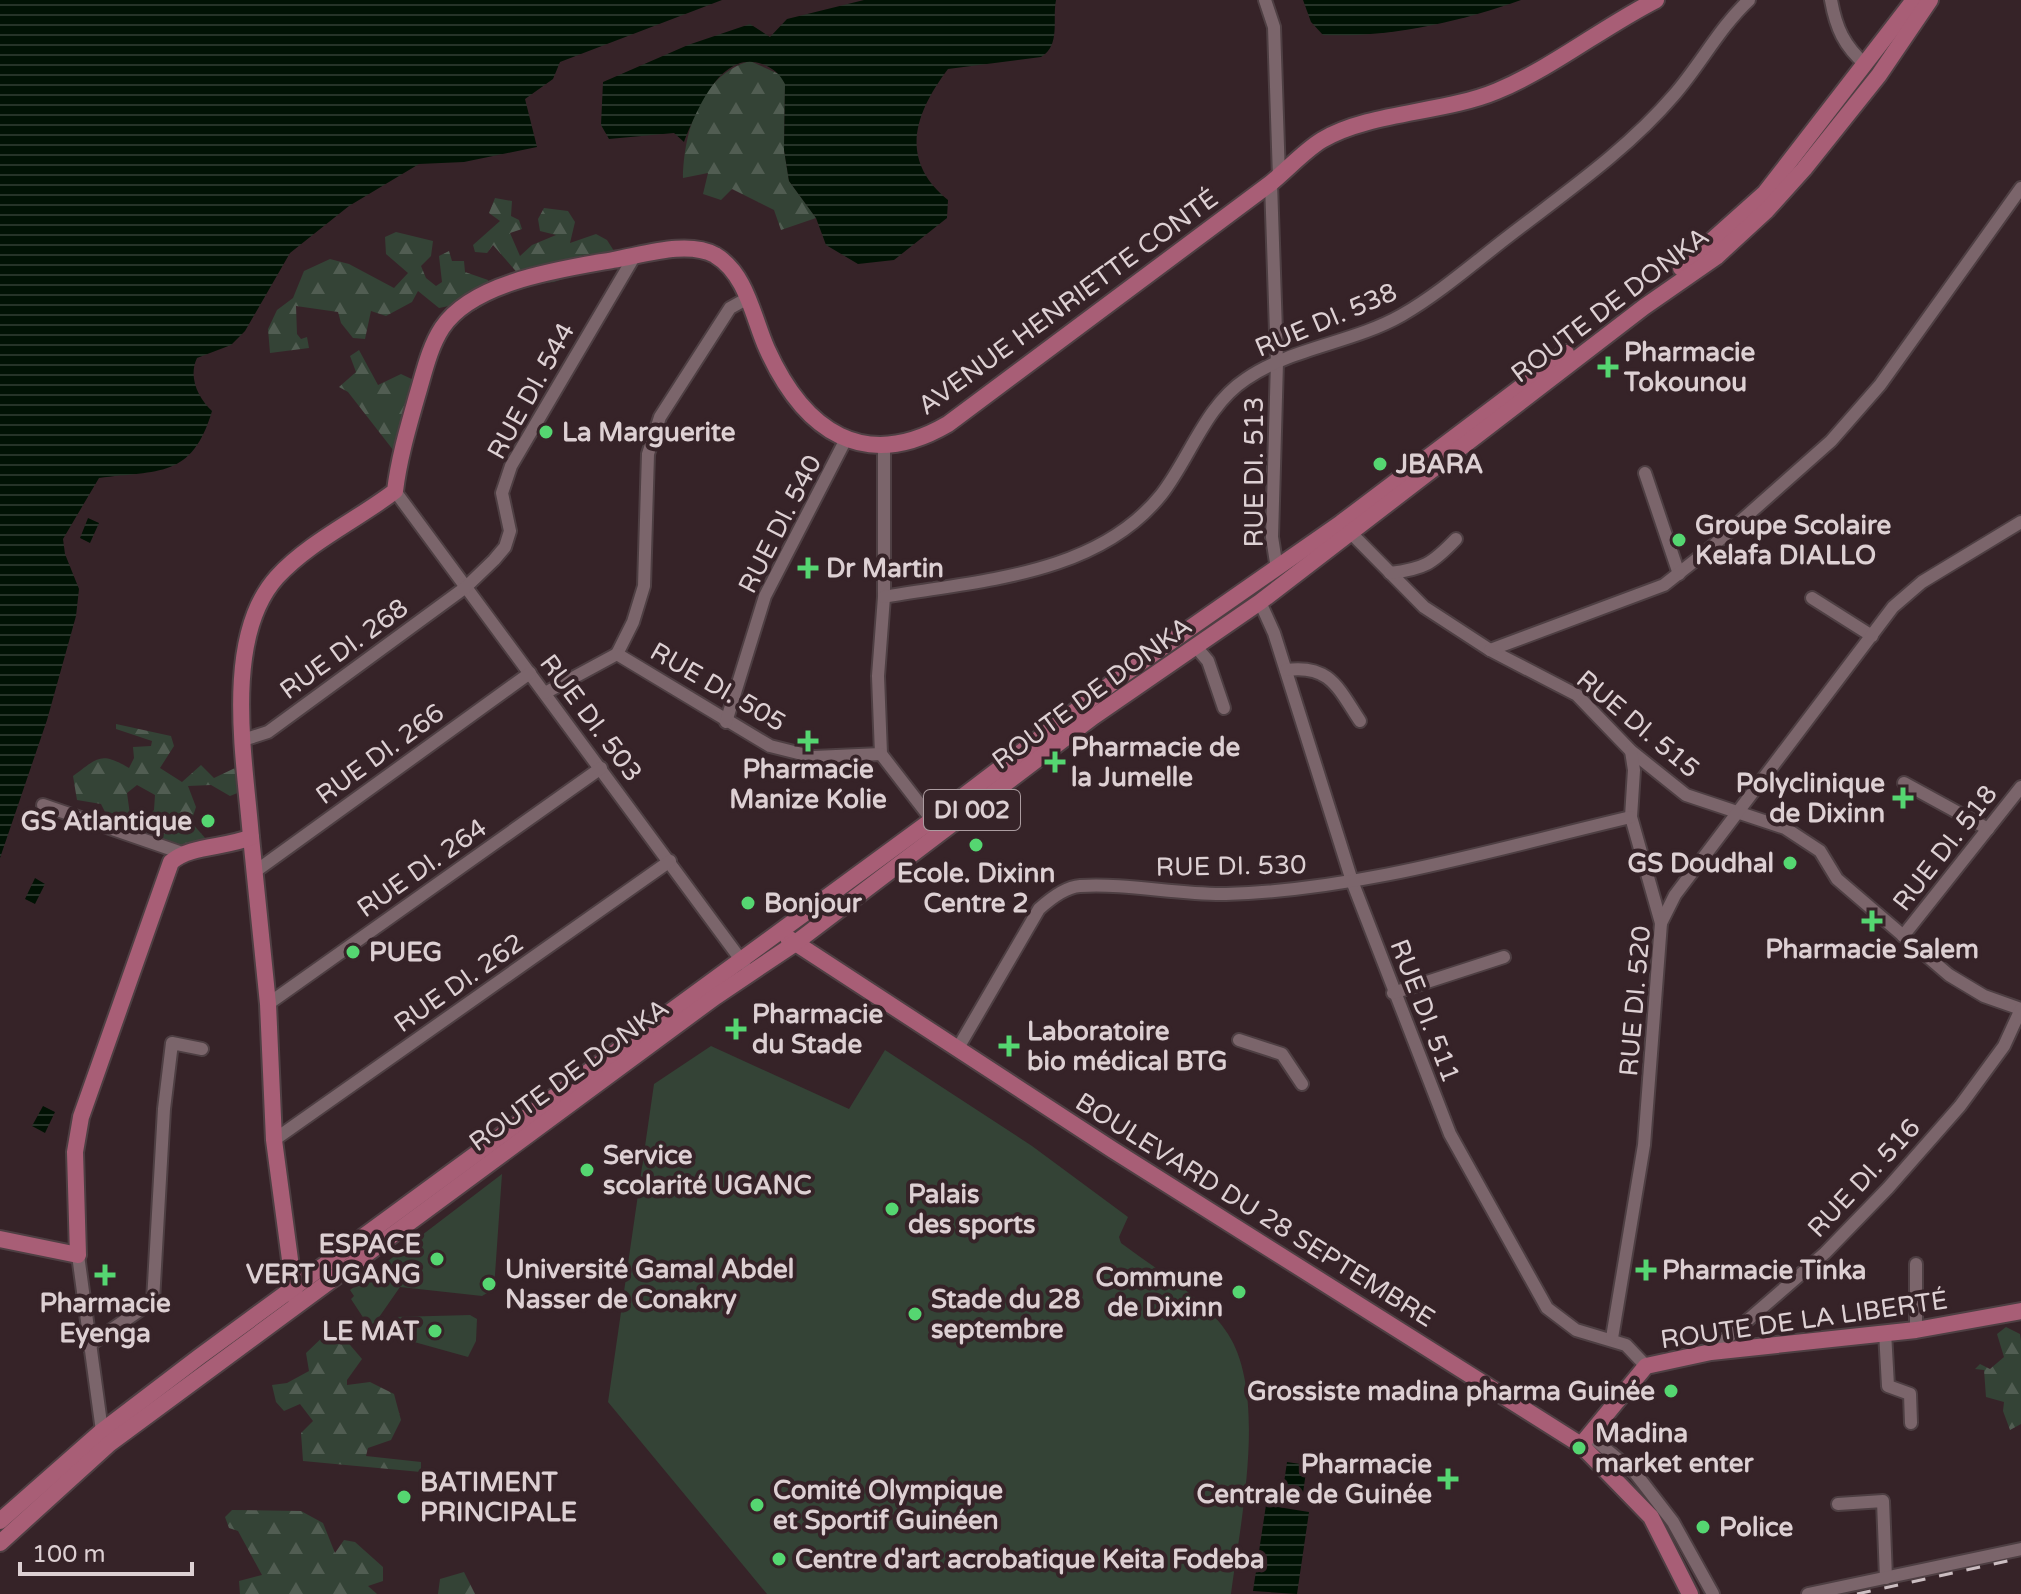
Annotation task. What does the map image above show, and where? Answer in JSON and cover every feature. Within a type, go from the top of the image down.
[{"type":"main road","name":"AVENUE HENRIETTE CONTÉ","points":[[395,491],[399,459],[431,347],[444,324],[478,297],[534,273],[681,249],[713,254],[727,264],[748,298],[767,349],[787,386],[811,415],[846,439],[863,446],[884,447],[923,438],[948,424],[1275,180],[1322,141],[1352,128],[1496,92],[1547,67],[1622,17],[1656,0]]},
{"type":"main road","name":"ROUTE DE DONKA","points":[[0,1521],[102,1431],[294,1289],[746,967],[794,944],[1093,717],[1260,602],[1631,316],[1726,248],[1767,210],[1804,169],[1879,75],[1914,0]]},
{"type":"main road","name":"ROUTE DE DONKA","points":[[0,1543],[109,1444],[746,967],[781,931],[1120,677],[1277,569],[1696,257],[1765,193],[1866,65],[1930,0]]},
{"type":"main road","points":[[296,1306],[274,1140],[268,1004],[243,740],[242,677],[253,619],[263,595],[302,555],[395,491]]},
{"type":"main road","points":[[0,1239],[78,1255],[75,1152],[81,1117],[171,862],[182,853],[230,846],[251,837]]},
{"type":"main road","name":"BOULEVARD DU 28 SEPTEMBRE","points":[[781,931],[794,944],[958,1048],[1585,1440],[1651,1517],[1690,1594]]},
{"type":"main road","name":"ROUTE DE LA LIBERTÉ","points":[[1585,1440],[1646,1366],[1711,1352],[1916,1330],[2021,1311]]},
{"type":"street","name":"RUE DI. 513","points":[[1265,0],[1274,27],[1277,362],[1272,537],[1277,569]]},
{"type":"street","name":"RUE DI. 538","points":[[884,597],[1044,568],[1092,549],[1134,522],[1161,494],[1188,447],[1244,380],[1277,362],[1362,334],[1403,314],[1486,254],[1611,157],[1645,125],[1675,94],[1730,18],[1749,0]]},
{"type":"street","points":[[1831,0],[1835,23],[1847,48],[1866,65]]},
{"type":"street","points":[[1490,650],[1664,585],[1679,574],[1831,441],[1880,385],[2021,188]]},
{"type":"street","name":"RUE DI. 544","points":[[466,587],[505,547],[510,531],[502,493],[511,466],[634,257]]},
{"type":"street","points":[[617,654],[633,622],[644,586],[648,454],[660,417],[730,308],[748,298]]},
{"type":"street","name":"RUE DI. 540","points":[[726,722],[765,596],[846,439]]},
{"type":"street","points":[[884,447],[884,597],[878,676],[881,754],[932,820]]},
{"type":"street","points":[[1645,473],[1679,574]]},
{"type":"street","name":"RUE DI. 503","points":[[395,491],[746,967]]},
{"type":"street","name":"RUE DI. 520","points":[[1612,1338],[1644,1145],[1661,923],[1675,895],[1893,607],[1922,582],[2021,522]]},
{"type":"street","name":"RUE DI. 515","points":[[1351,533],[1424,607],[1490,650],[1577,695],[1631,751],[1686,795],[1785,828],[1820,851],[1837,879],[1949,975],[1984,996],[2021,1009]]},
{"type":"street","points":[[1390,573],[1416,570],[1434,563],[1456,539]]},
{"type":"street","name":"RUE DI. 268","points":[[243,740],[268,732],[466,587]]},
{"type":"street","points":[[1812,598],[1872,636]]},
{"type":"street","name":"RUE DI. 511","points":[[1260,602],[1286,670],[1352,881],[1450,1134],[1547,1308],[1576,1330],[1612,1338],[1626,1345],[1646,1366]]},
{"type":"street","points":[[1197,648],[1208,661],[1224,708]]},
{"type":"street","name":"RUE DI. 505","points":[[545,693],[617,654],[770,746],[814,757],[881,754]]},
{"type":"street","points":[[1286,670],[1308,667],[1324,673],[1360,721]]},
{"type":"street","name":"RUE DI. 266","points":[[256,871],[530,673]]},
{"type":"street","points":[[1631,751],[1634,770],[1631,817],[1661,923]]},
{"type":"street","name":"RUE DI. 264","points":[[268,1004],[601,768]]},
{"type":"street","points":[[1904,783],[1988,829]]},
{"type":"street","name":"RUE DI. 518","points":[[1903,936],[2021,787]]},
{"type":"street","points":[[43,805],[182,853]]},
{"type":"street","name":"RUE DI. 530","points":[[958,1048],[1039,909],[1062,892],[1078,886],[1189,895],[1284,892],[1352,881],[1631,817]]},
{"type":"street","name":"RUE DI. 262","points":[[274,1140],[670,861]]},
{"type":"street","points":[[1393,993],[1504,957]]},
{"type":"street","name":"RUE DI. 516","points":[[1711,1352],[1825,1253],[1888,1188],[1978,1082],[2004,1046],[2021,1009]]},
{"type":"street","points":[[1239,1040],[1282,1054],[1302,1084]]},
{"type":"street","points":[[88,1346],[153,1301],[164,1109],[172,1043],[202,1049]]},
{"type":"street","points":[[78,1255],[102,1431]]},
{"type":"street","points":[[1916,1264],[1916,1330]]},
{"type":"street","points":[[1885,1332],[1888,1386],[1910,1394],[1911,1423]]},
{"type":"street","points":[[1585,1440],[1636,1474],[1673,1522],[1713,1594]]},
{"type":"street","points":[[1838,1504],[1883,1501],[1886,1578]]},
{"type":"street","points":[[1808,1594],[2021,1549]]},
{"type":"green space","points":[[750,61],[781,75],[785,84],[784,150],[789,181],[816,218],[781,230],[774,210],[732,189],[721,200],[703,194],[708,173],[683,178],[691,124],[707,92],[733,68]]},
{"type":"green space","points":[[495,198],[512,201],[511,216],[519,220],[522,229],[510,233],[520,256],[532,245],[556,235],[540,231],[538,219],[544,208],[568,211],[575,222],[570,243],[596,234],[607,240],[614,251],[611,258],[582,255],[574,275],[554,282],[528,285],[493,245],[487,253],[475,252],[473,245],[500,221],[489,213]]},
{"type":"green space","points":[[396,232],[433,241],[431,256],[421,266],[426,278],[436,286],[442,282],[439,256],[449,251],[452,261],[464,261],[465,272],[488,280],[494,296],[477,309],[462,312],[456,311],[454,305],[439,308],[418,291],[412,302],[386,316],[371,311],[365,339],[353,338],[341,323],[338,312],[296,306],[297,334],[301,339],[307,337],[309,348],[270,353],[268,329],[277,310],[293,298],[304,271],[330,259],[349,264],[394,288],[408,273],[386,254],[385,237]]},
{"type":"green space","points":[[359,350],[378,385],[401,374],[418,382],[397,455],[348,392],[339,387],[356,372],[350,356]]},
{"type":"green space","points":[[116,724],[171,736],[174,746],[160,768],[182,782],[201,765],[214,778],[235,768],[243,769],[245,790],[230,796],[211,785],[188,786],[196,807],[191,822],[206,839],[186,856],[136,834],[139,825],[154,810],[155,795],[137,785],[127,793],[131,822],[122,826],[110,822],[101,804],[77,800],[73,776],[88,765],[105,758],[129,768],[134,758],[133,747],[151,746],[152,741],[116,729]]},
{"type":"green space","name":"Stade du 28 septembre","points":[[711,1046],[849,1109],[885,1050],[1032,1146],[1128,1217],[1119,1237],[1121,1243],[1207,1309],[1228,1334],[1240,1360],[1247,1391],[1248,1461],[1231,1594],[767,1594],[608,1402],[654,1084]]},
{"type":"green space","points":[[502,1174],[494,1289],[482,1296],[400,1287],[375,1323],[368,1325],[351,1299],[354,1296],[350,1290]]},
{"type":"green space","points":[[470,1315],[477,1319],[476,1341],[468,1357],[389,1335],[386,1329],[394,1317]]},
{"type":"green space","points":[[2006,1327],[2020,1334],[2021,1341],[2021,1424],[2010,1430],[2003,1411],[2004,1402],[1986,1397],[1984,1370],[1975,1369],[1980,1364],[1990,1369],[2004,1357],[1997,1334]]},
{"type":"green space","points":[[328,1332],[345,1339],[362,1359],[347,1380],[347,1385],[370,1382],[394,1394],[401,1420],[391,1440],[368,1448],[366,1456],[421,1462],[421,1472],[303,1461],[301,1433],[313,1421],[300,1404],[284,1411],[276,1402],[272,1385],[287,1383],[309,1371],[306,1353]]},
{"type":"green space","points":[[232,1510],[301,1511],[323,1523],[335,1553],[344,1540],[355,1542],[383,1567],[383,1581],[368,1586],[377,1594],[240,1594],[239,1581],[262,1575],[238,1531],[229,1528],[225,1517]]},
{"type":"green space","points":[[464,1572],[475,1594],[438,1594],[440,1579]]},
{"type":"shaded area","points":[[0,0],[722,0],[560,62],[553,79],[525,99],[537,147],[464,162],[419,164],[349,206],[290,253],[245,331],[231,345],[197,358],[194,380],[202,400],[212,411],[194,449],[170,467],[99,478],[63,539],[65,554],[79,589],[76,616],[47,720],[0,858]]},
{"type":"shaded area","points":[[864,0],[1056,0],[1053,39],[1041,57],[948,69],[936,86],[920,119],[917,152],[932,184],[948,200],[947,218],[894,260],[858,264],[826,245],[816,218],[789,181],[784,150],[785,84],[773,69],[747,62],[722,74],[695,115],[684,142],[674,133],[609,139],[601,125],[603,82],[688,45],[750,24],[770,37],[787,19]]},
{"type":"shaded area","points":[[1303,0],[1521,0],[1424,27],[1373,34],[1323,35],[1311,22]]},
{"type":"shaded area","points":[[88,518],[99,523],[90,543],[80,538]]},
{"type":"shaded area","points":[[35,878],[45,884],[35,904],[25,899]]},
{"type":"shaded area","points":[[43,1106],[55,1112],[45,1133],[32,1126]]},
{"type":"shaded area","points":[[1287,1462],[1307,1465],[1302,1500],[1282,1497]]},
{"type":"shaded area","points":[[1266,1505],[1309,1512],[1297,1594],[1253,1591]]},
{"type":"railway","points":[[1857,1594],[2021,1558]]},
{"type":"place","name":"Pharmacie Tokounou","points":[[1608,367]]},
{"type":"place","name":"La Marguerite","points":[[546,432]]},
{"type":"place","name":"JBARA","points":[[1380,464]]},
{"type":"place","name":"Groupe Scolaire Kelafa DIALLO","points":[[1679,540]]},
{"type":"place","name":"Dr Martin","points":[[808,568]]},
{"type":"place","name":"Pharmacie Manize Kolie","points":[[808,741]]},
{"type":"place","name":"Pharmacie de la Jumelle","points":[[1055,762]]},
{"type":"place","name":"Polyclinique de Dixinn","points":[[1903,798]]},
{"type":"place","name":"GS Atlantique","points":[[208,821]]},
{"type":"place","name":"Ecole. Dixinn Centre 2","points":[[976,845]]},
{"type":"place","name":"GS Doudhal","points":[[1790,863]]},
{"type":"place","name":"Bonjour","points":[[748,903]]},
{"type":"place","name":"Pharmacie Salem","points":[[1872,921]]},
{"type":"place","name":"PUEG","points":[[353,952]]},
{"type":"place","name":"Pharmacie du Stade","points":[[736,1029]]},
{"type":"place","name":"Laboratoire bio médical BTG","points":[[1009,1046]]},
{"type":"place","name":"Service scolarité UGANC","points":[[587,1170]]},
{"type":"place","name":"Palais des sports","points":[[892,1209]]},
{"type":"place","name":"ESPACE VERT UGANG","points":[[437,1259]]},
{"type":"place","name":"Pharmacie Tinka","points":[[1646,1270]]},
{"type":"place","name":"Pharmacie Eyenga","points":[[105,1275]]},
{"type":"place","name":"Université Gamal Abdel Nasser de Conakry","points":[[489,1284]]},
{"type":"place","name":"Commune de Dixinn","points":[[1239,1292]]},
{"type":"place","name":"Stade du 28 septembre","points":[[915,1314]]},
{"type":"place","name":"LE MAT","points":[[435,1331]]},
{"type":"place","name":"Grossiste madina pharma Guinée","points":[[1671,1391]]},
{"type":"place","name":"Madina market enter","points":[[1579,1448]]},
{"type":"place","name":"Pharmacie Centrale de Guinée","points":[[1448,1479]]},
{"type":"place","name":"BATIMENT PRINCIPALE","points":[[404,1497]]},
{"type":"place","name":"Comité Olympique et Sportif Guinéen","points":[[757,1505]]},
{"type":"place","name":"Police","points":[[1703,1527]]},
{"type":"place","name":"Centre d'art acrobatique Keita Fodeba","points":[[779,1559]]}]
